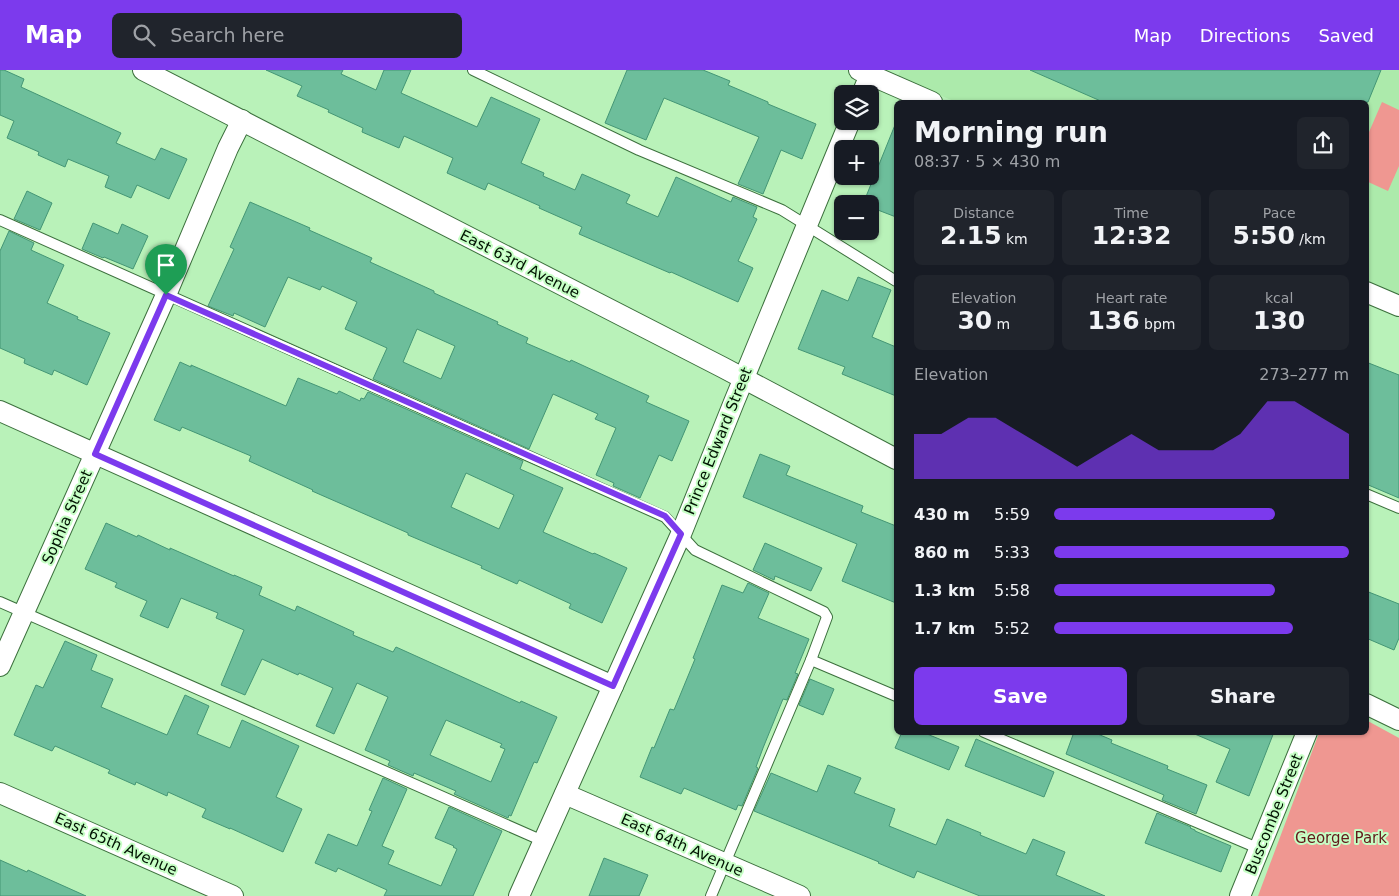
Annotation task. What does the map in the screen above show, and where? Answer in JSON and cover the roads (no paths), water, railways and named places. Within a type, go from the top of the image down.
[{"type":"street","name":"East 63rd Avenue","points":[[143,70],[894,458]]},
{"type":"street","points":[[864,85],[867,72],[928,100]]},
{"type":"street","name":"Sophia Street","points":[[0,666],[242,120]]},
{"type":"street","name":"Prince Edward Street","points":[[519,896],[681,534],[846,130]]},
{"type":"street","points":[[1369,293],[1399,306]]},
{"type":"street","points":[[0,411],[613,686]]},
{"type":"street","points":[[1369,705],[1399,720]]},
{"type":"street","name":"Buscombe Street","points":[[1240,896],[1306,735]]},
{"type":"street","name":"East 65th Avenue","points":[[0,793],[233,896]]},
{"type":"street","name":"East 64th Avenue","points":[[565,794],[800,896]]},
{"type":"lane","points":[[473,70],[639,150],[782,210],[894,280]]},
{"type":"lane","points":[[0,220],[665,516],[695,550],[824,612],[827,617],[811,660],[711,896]]},
{"type":"lane","points":[[1369,495],[1399,508]]},
{"type":"lane","points":[[0,602],[543,841]]},
{"type":"lane","points":[[811,660],[894,695]]},
{"type":"lane","points":[[991,735],[1260,849]]},
{"type":"park label","name":"George Park","points":[[1341,838]]}]
